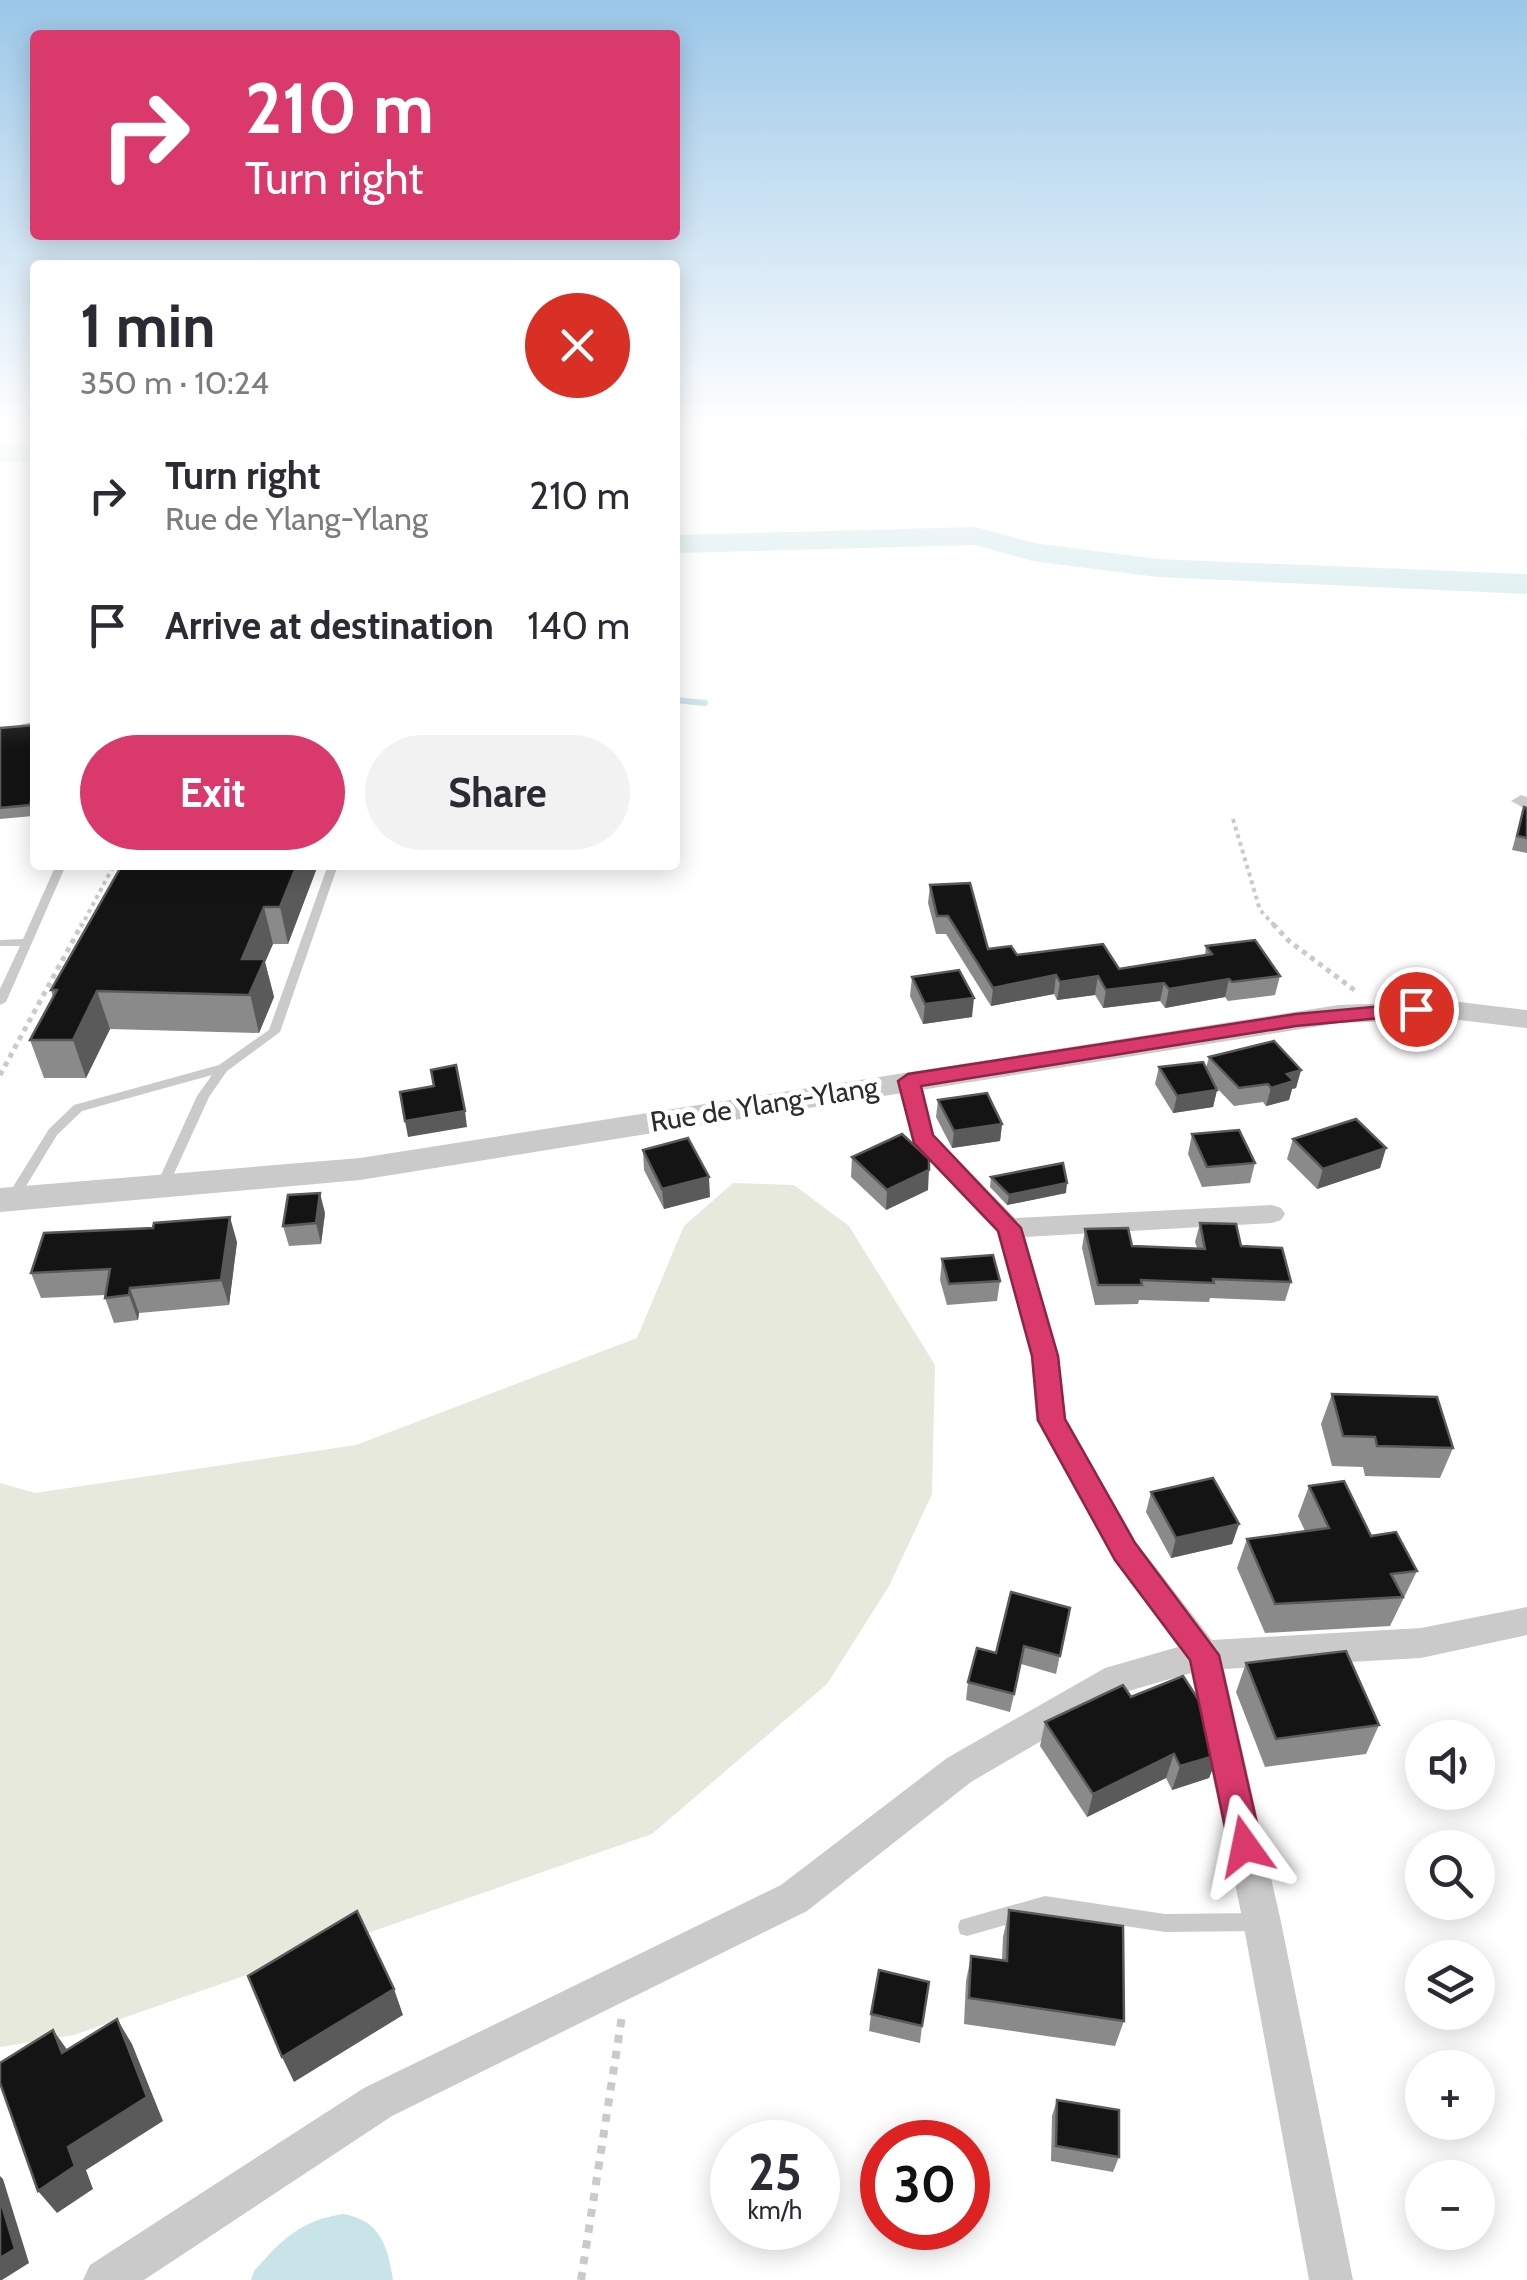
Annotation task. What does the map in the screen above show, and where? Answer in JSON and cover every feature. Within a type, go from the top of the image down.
[{"type":"street","name":"Rue de Ylang-Ylang","points":[[6,1200],[360,1169],[1279,1022],[1382,1010],[1452,1010],[1527,1020]]},
{"type":"street","points":[[908,1081],[922,1138],[1009,1228],[1045,1356],[1051,1420],[1125,1551],[1204,1655],[1262,1922],[1331,2280]]},
{"type":"street","points":[[1009,1228],[1272,1214]]},
{"type":"street","points":[[105,2280],[378,2102],[794,1898],[959,1770],[1117,1679],[1204,1655],[1421,1642],[1527,1622]]},
{"type":"lane","points":[[0,733],[30,725]]},
{"type":"lane","points":[[0,1002],[6,979],[28,942],[59,870]]},
{"type":"lane","points":[[6,1200],[53,1132],[78,1108],[222,1068],[274,1032],[331,870]]},
{"type":"lane","points":[[0,943],[28,942]]},
{"type":"lane","points":[[161,1188],[203,1096],[222,1068]]},
{"type":"lane","points":[[966,1926],[1045,1905],[1165,1923],[1262,1922]]},
{"type":"path","points":[[1233,819],[1260,910],[1289,940],[1382,1010]]},
{"type":"path","points":[[0,1075],[111,870]]},
{"type":"path","points":[[581,2280],[627,1980]]},
{"type":"shaded area","points":[[733,1183],[794,1185],[849,1226],[935,1365],[932,1494],[889,1586],[827,1684],[652,1834],[74,2035],[0,2047],[0,1483],[35,1493],[356,1445],[637,1338],[684,1226]]},
{"type":"water","points":[[343,2214],[366,2222],[380,2236],[393,2280],[251,2280],[254,2271],[293,2233],[315,2221]]},
{"type":"building","points":[[30,725],[30,805],[0,808],[0,728]]},
{"type":"building","points":[[1524,807],[1527,808],[1527,838],[1517,836]]},
{"type":"building","points":[[119,870],[295,870],[280,907],[264,907],[242,959],[265,959],[249,995],[97,991],[73,1040],[30,1040],[57,990],[51,990]]},
{"type":"building","points":[[970,883],[988,949],[1011,946],[1017,955],[1103,944],[1119,969],[1212,954],[1206,946],[1255,940],[1280,976],[1169,989],[1164,983],[1106,990],[1098,976],[1060,982],[1056,975],[993,988],[948,916],[937,916],[930,885]]},
{"type":"building","points":[[959,970],[974,998],[925,1004],[912,977]]},
{"type":"building","points":[[1274,1041],[1301,1070],[1287,1074],[1294,1081],[1271,1088],[1268,1084],[1239,1088],[1209,1057]]},
{"type":"building","points":[[1203,1062],[1217,1090],[1177,1096],[1159,1067]]},
{"type":"building","points":[[456,1065],[465,1111],[405,1121],[400,1092],[434,1086],[431,1070]]},
{"type":"building","points":[[987,1093],[1002,1124],[954,1131],[938,1100]]},
{"type":"building","points":[[1356,1119],[1386,1148],[1323,1169],[1293,1139]]},
{"type":"building","points":[[1239,1130],[1255,1163],[1207,1167],[1192,1134]]},
{"type":"building","points":[[902,1134],[929,1159],[929,1170],[887,1190],[852,1157]]},
{"type":"building","points":[[688,1138],[709,1177],[662,1189],[643,1150]]},
{"type":"building","points":[[1063,1163],[1067,1183],[1009,1195],[991,1177]]},
{"type":"building","points":[[320,1193],[316,1223],[283,1226],[288,1195]]},
{"type":"building","points":[[230,1217],[221,1280],[130,1288],[129,1295],[105,1298],[110,1269],[31,1273],[44,1233],[153,1228],[154,1223]]},
{"type":"building","points":[[1200,1223],[1236,1224],[1241,1246],[1282,1248],[1291,1282],[1141,1280],[1142,1285],[1098,1285],[1085,1229],[1128,1228],[1132,1246],[1205,1249]]},
{"type":"building","points":[[993,1255],[1000,1281],[949,1284],[942,1259]]},
{"type":"building","points":[[1332,1394],[1437,1397],[1453,1448],[1377,1446],[1375,1437],[1343,1436]]},
{"type":"building","points":[[1213,1478],[1239,1524],[1176,1538],[1151,1492]]},
{"type":"building","points":[[1344,1481],[1371,1536],[1396,1532],[1417,1571],[1391,1574],[1403,1597],[1275,1604],[1247,1539],[1329,1528],[1309,1486]]},
{"type":"building","points":[[1011,1592],[1070,1608],[1060,1656],[1024,1646],[1014,1694],[968,1682],[977,1648],[996,1653]]},
{"type":"building","points":[[1346,1651],[1379,1725],[1276,1739],[1246,1663]]},
{"type":"building","points":[[1183,1676],[1209,1716],[1218,1755],[1180,1766],[1174,1754],[1093,1794],[1045,1722],[1123,1685],[1131,1697]]},
{"type":"building","points":[[1009,1910],[1123,1926],[1124,2021],[969,1998],[971,1956],[1007,1961]]},
{"type":"building","points":[[357,1911],[394,1989],[282,2057],[248,1976]]},
{"type":"building","points":[[879,1970],[929,1982],[922,2026],[871,2014]]},
{"type":"building","points":[[117,2019],[147,2097],[68,2147],[75,2166],[38,2191],[0,2083],[0,2063],[53,2030],[62,2053]]},
{"type":"building","points":[[1057,2100],[1119,2110],[1119,2157],[1056,2146]]},
{"type":"building","points":[[0,2199],[15,2249],[0,2258]]},
{"type":"waterway","points":[[680,544],[976,536],[1032,552],[1158,568],[1527,584]]},
{"type":"waterway","points":[[680,700],[705,703]]},
{"type":"route","points":[[1245,1846],[1204,1655],[1125,1551],[1051,1420],[1045,1356],[1009,1228],[922,1138],[908,1081],[1296,1020],[1416,1009]]}]
